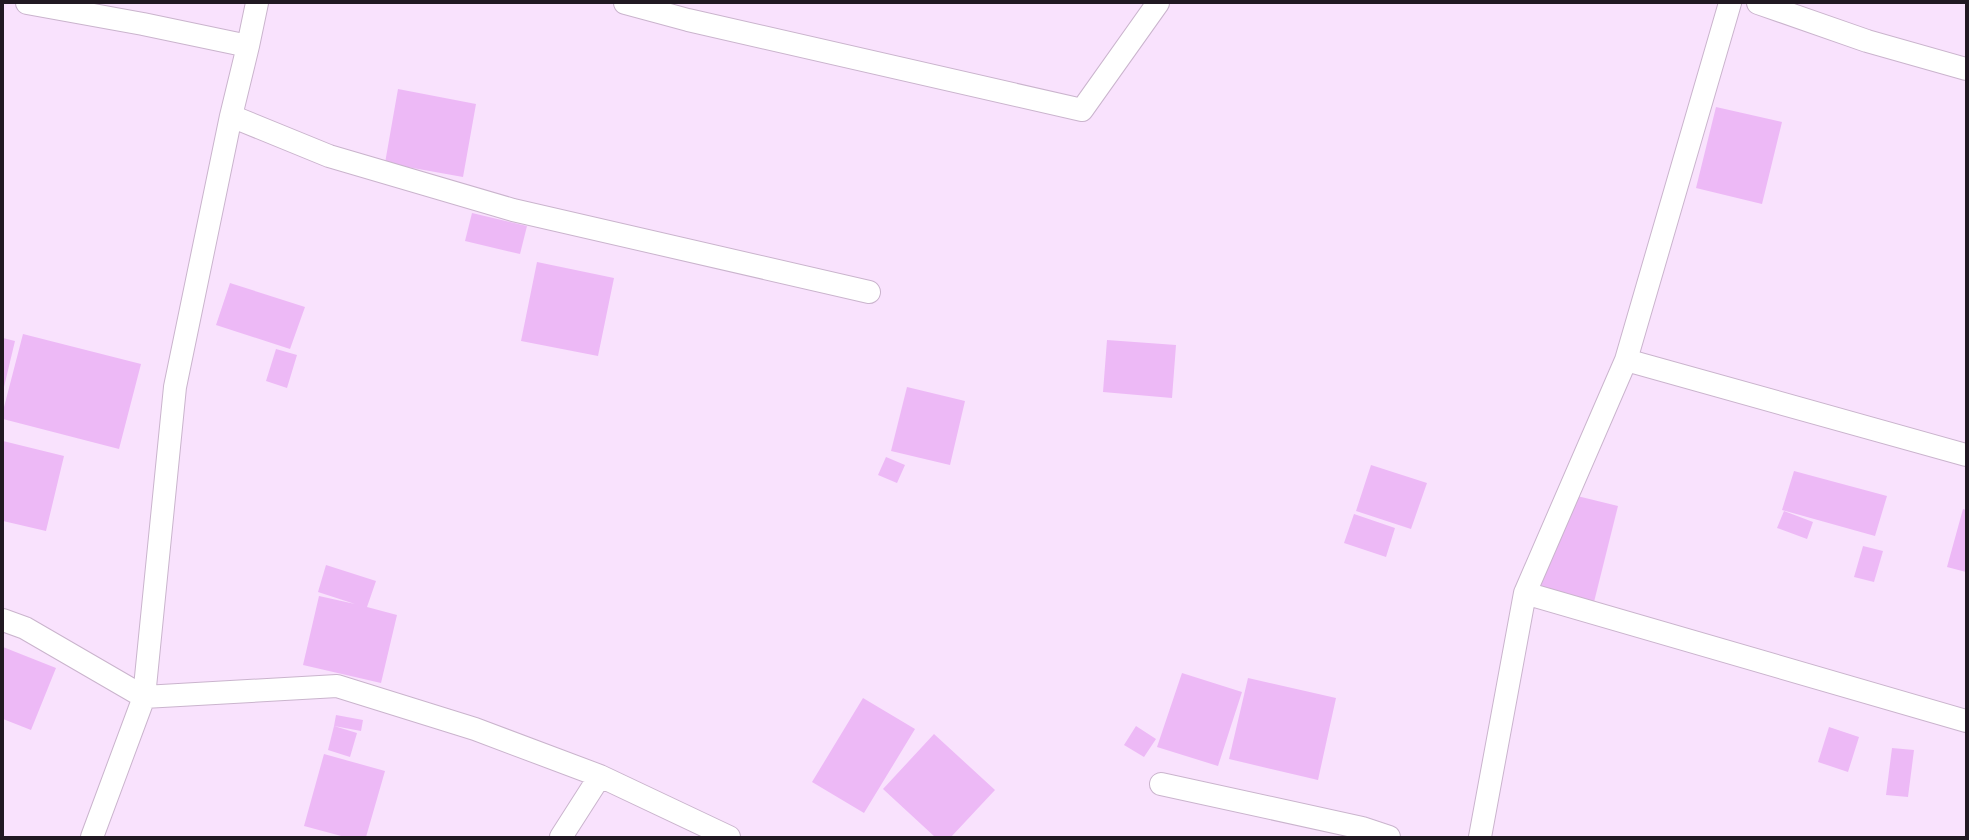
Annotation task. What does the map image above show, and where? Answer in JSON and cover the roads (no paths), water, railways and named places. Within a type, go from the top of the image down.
[{"type":"street","points":[[27,3],[143,24],[248,46]]},
{"type":"street","points":[[92,837],[144,696],[175,387],[230,116],[248,46],[257,3]]},
{"type":"street","points":[[625,3],[688,20],[1082,110],[1158,3]]},
{"type":"street","points":[[1480,837],[1525,593],[1626,360],[1730,3]]},
{"type":"street","points":[[1758,3],[1867,41],[1966,69]]},
{"type":"street","points":[[230,116],[329,156],[513,210],[869,292]]},
{"type":"street","points":[[1626,360],[1966,455]]},
{"type":"street","points":[[1525,593],[1966,721]]},
{"type":"street","points":[[3,620],[25,628],[144,696],[337,686],[475,728],[600,776],[729,837]]},
{"type":"street","points":[[561,837],[600,776]]},
{"type":"street","points":[[1161,784],[1362,828],[1389,837]]}]
